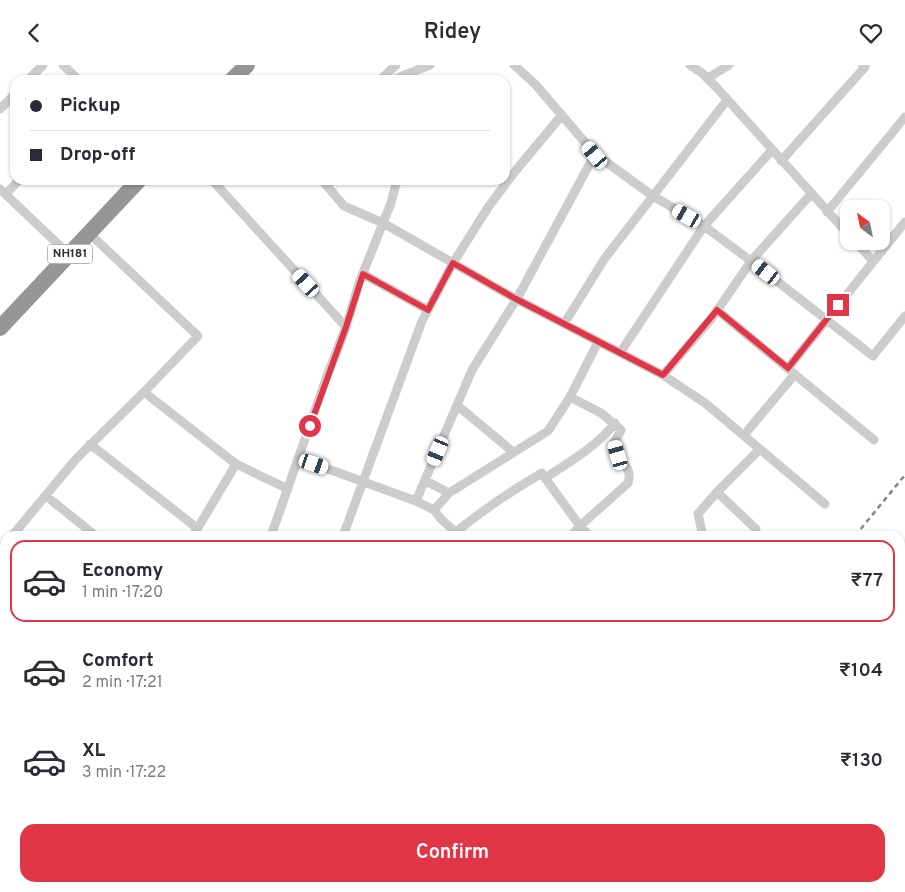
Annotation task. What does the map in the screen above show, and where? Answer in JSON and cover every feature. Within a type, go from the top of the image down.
[{"type":"highway","name":"NH181","points":[[0,312],[121,185]]},
{"type":"highway","name":"NH181","points":[[0,328],[134,185]]},
{"type":"street","points":[[33,75],[43,65]]},
{"type":"street","points":[[63,65],[74,75]]},
{"type":"street","points":[[386,75],[398,65]]},
{"type":"street","points":[[406,75],[430,65]]},
{"type":"street","points":[[514,65],[535,84],[595,155],[653,196],[704,226],[873,356],[905,316]]},
{"type":"street","points":[[690,65],[708,79],[840,226]]},
{"type":"street","points":[[708,79],[729,65]]},
{"type":"street","points":[[782,161],[865,66]]},
{"type":"street","points":[[0,109],[10,99]]},
{"type":"street","points":[[564,324],[605,258],[727,100]]},
{"type":"street","points":[[510,178],[562,115]]},
{"type":"street","points":[[827,212],[905,117]]},
{"type":"street","points":[[620,353],[704,226],[772,150]]},
{"type":"street","points":[[416,501],[472,370],[516,299],[595,155]]},
{"type":"street","points":[[217,185],[346,327]]},
{"type":"street","points":[[326,185],[344,206],[383,223],[516,299],[663,375],[705,403],[825,504]]},
{"type":"street","points":[[273,531],[395,185]]},
{"type":"street","points":[[345,531],[422,321],[453,263],[489,206],[505,185]]},
{"type":"street","points":[[3,192],[62,247]]},
{"type":"street","points":[[663,375],[717,310],[751,261],[811,195]]},
{"type":"street","points":[[744,435],[826,320],[905,222]]},
{"type":"street","points":[[16,531],[90,444],[198,336],[90,234]]},
{"type":"street","points":[[863,250],[873,261]]},
{"type":"street","points":[[363,274],[428,310]]},
{"type":"street","points":[[717,310],[874,440]]},
{"type":"street","points":[[434,510],[449,493],[548,431],[570,397],[598,341]]},
{"type":"street","points":[[144,392],[236,464],[288,489]]},
{"type":"street","points":[[570,397],[602,413],[621,430],[614,443],[618,455],[630,475],[628,483],[576,531]]},
{"type":"street","points":[[458,406],[513,452]]},
{"type":"street","points":[[545,478],[581,454],[606,434],[615,423]]},
{"type":"street","points":[[90,444],[194,531]]},
{"type":"street","points":[[702,531],[698,514],[760,449]]},
{"type":"street","points":[[298,459],[416,501],[434,510],[455,531]]},
{"type":"street","points":[[196,531],[236,464]]},
{"type":"street","points":[[461,531],[479,513],[542,473],[585,531]]},
{"type":"street","points":[[426,481],[449,493]]},
{"type":"street","points":[[717,492],[756,529]]},
{"type":"street","points":[[46,496],[90,531]]},
{"type":"railway","points":[[859,531],[905,475]]},
{"type":"route","points":[[310,426],[363,274],[428,310],[453,263],[516,299],[663,375],[717,310],[788,368],[838,305]]}]
